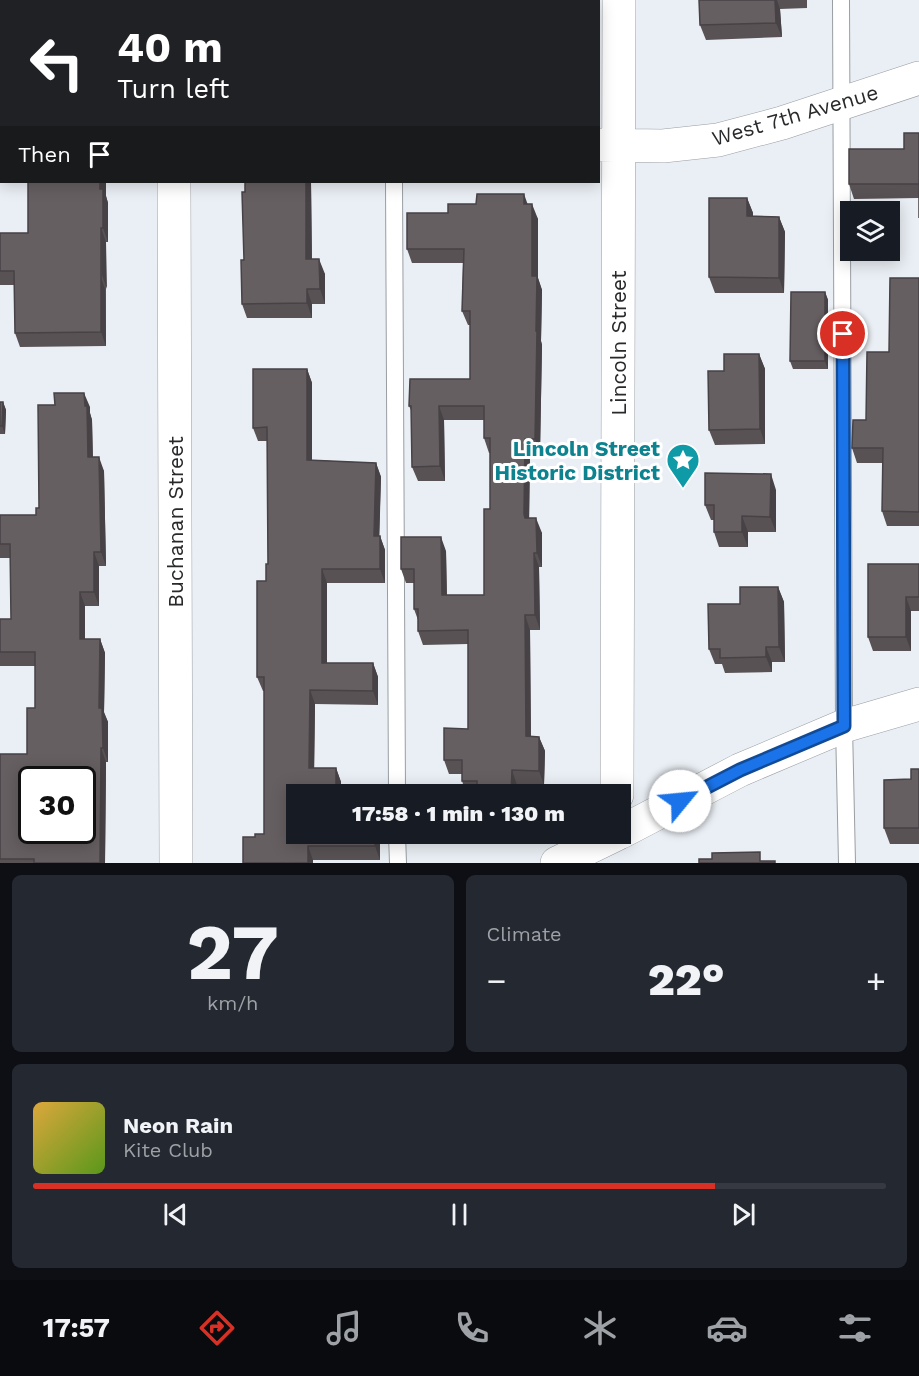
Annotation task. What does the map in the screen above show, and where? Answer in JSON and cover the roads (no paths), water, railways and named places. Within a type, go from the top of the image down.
[{"type":"street","name":"Lincoln Street","points":[[617,784],[609,145],[620,0]]},
{"type":"street","name":"West 7th Avenue","points":[[609,145],[663,146],[718,140],[782,123],[919,78]]},
{"type":"street","name":"Buchanan Street","points":[[174,183],[176,863]]},
{"type":"street","points":[[631,826],[740,770],[844,726],[919,704]]},
{"type":"street","points":[[557,863],[596,844]]},
{"type":"street","points":[[617,863],[618,844]]},
{"type":"lane","points":[[841,0],[844,726],[847,863]]},
{"type":"lane","points":[[394,183],[397,784]]},
{"type":"lane","points":[[397,844],[398,863]]},
{"type":"place","name":"Lincoln Street Historic District","points":[[683,489]]}]
